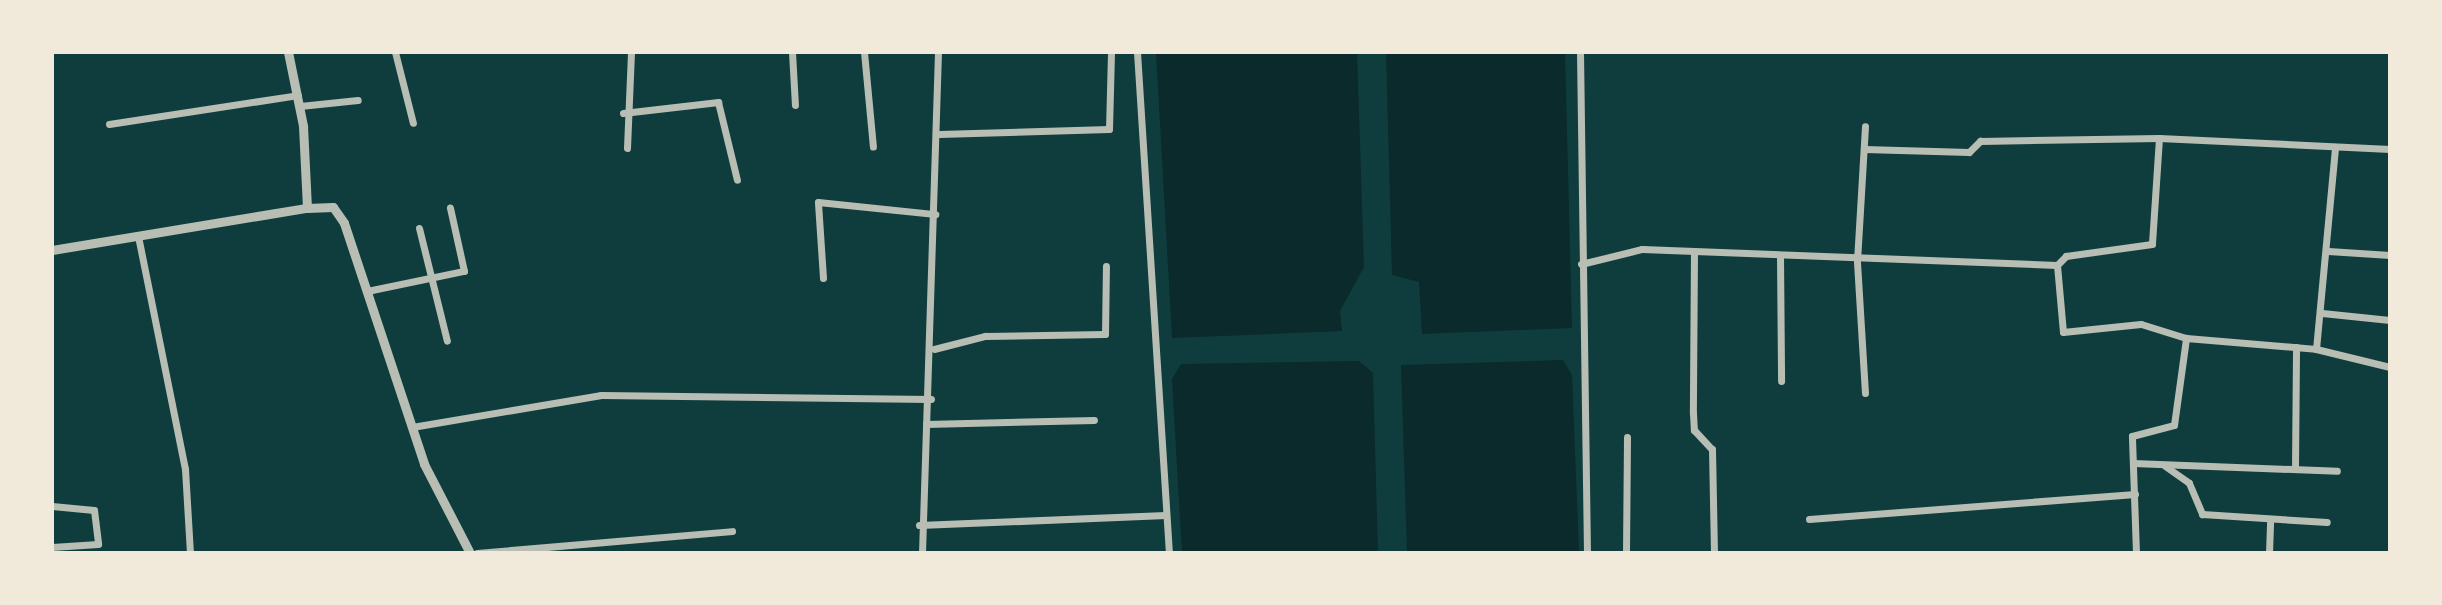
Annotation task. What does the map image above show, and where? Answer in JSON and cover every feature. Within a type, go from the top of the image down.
[{"type":"street","points":[[288,52],[300,106],[307,208]]},
{"type":"street","points":[[395,52],[413,123]]},
{"type":"street","points":[[627,148],[623,113],[631,52]]},
{"type":"street","points":[[792,52],[795,105]]},
{"type":"street","points":[[864,52],[873,147]]},
{"type":"street","points":[[922,553],[919,525],[934,349],[938,52]]},
{"type":"street","points":[[939,134],[1109,129],[1115,119],[1111,52]]},
{"type":"street","points":[[1137,52],[1169,553]]},
{"type":"street","points":[[1580,52],[1587,553]]},
{"type":"street","points":[[109,124],[298,95]]},
{"type":"street","points":[[300,106],[358,100]]},
{"type":"street","points":[[623,113],[718,102],[737,180]]},
{"type":"street","points":[[1865,126],[1857,261],[1865,393]]},
{"type":"street","points":[[1581,264],[1642,249],[1857,261],[2057,265],[2073,251],[2152,244],[2159,138]]},
{"type":"street","points":[[1864,149],[1969,152],[1980,141],[2159,138],[2390,149]]},
{"type":"street","points":[[2316,349],[2328,251],[2335,147]]},
{"type":"street","points":[[823,278],[818,202],[935,214]]},
{"type":"street","points":[[52,250],[307,208],[339,212],[434,491],[470,553]]},
{"type":"street","points":[[367,291],[432,279],[466,266],[450,208]]},
{"type":"street","points":[[419,228],[447,341]]},
{"type":"street","points":[[138,236],[185,469],[190,553]]},
{"type":"street","points":[[1694,251],[1694,430],[1712,449],[1714,553]]},
{"type":"street","points":[[2328,251],[2390,255]]},
{"type":"street","points":[[1780,256],[1781,381]]},
{"type":"street","points":[[2057,265],[2063,332],[2141,324],[2186,338],[2316,349],[2390,367]]},
{"type":"street","points":[[934,349],[985,336],[1105,334],[1106,266]]},
{"type":"street","points":[[2322,313],[2390,320]]},
{"type":"street","points":[[2136,553],[2132,436],[2174,425],[2186,338]]},
{"type":"street","points":[[2295,467],[2296,347]]},
{"type":"street","points":[[412,427],[601,395],[931,399]]},
{"type":"street","points":[[926,424],[1094,420]]},
{"type":"street","points":[[1626,553],[1627,437]]},
{"type":"street","points":[[2133,463],[2337,471]]},
{"type":"street","points":[[2163,465],[2189,483],[2200,513],[2327,522]]},
{"type":"street","points":[[1809,519],[2135,494]]},
{"type":"street","points":[[52,506],[94,510],[98,549],[52,547]]},
{"type":"street","points":[[919,525],[1166,515]]},
{"type":"street","points":[[2269,553],[2270,519]]},
{"type":"street","points":[[477,553],[732,531]]},
{"type":"water","points":[[1156,52],[1357,52],[1364,267],[1340,311],[1342,331],[1172,338]]},
{"type":"water","points":[[1386,52],[1565,52],[1572,328],[1422,334],[1419,282],[1392,275]]},
{"type":"water","points":[[1563,360],[1572,375],[1579,553],[1407,553],[1401,365]]},
{"type":"water","points":[[1359,361],[1373,373],[1378,553],[1182,553],[1172,379],[1181,364]]}]
